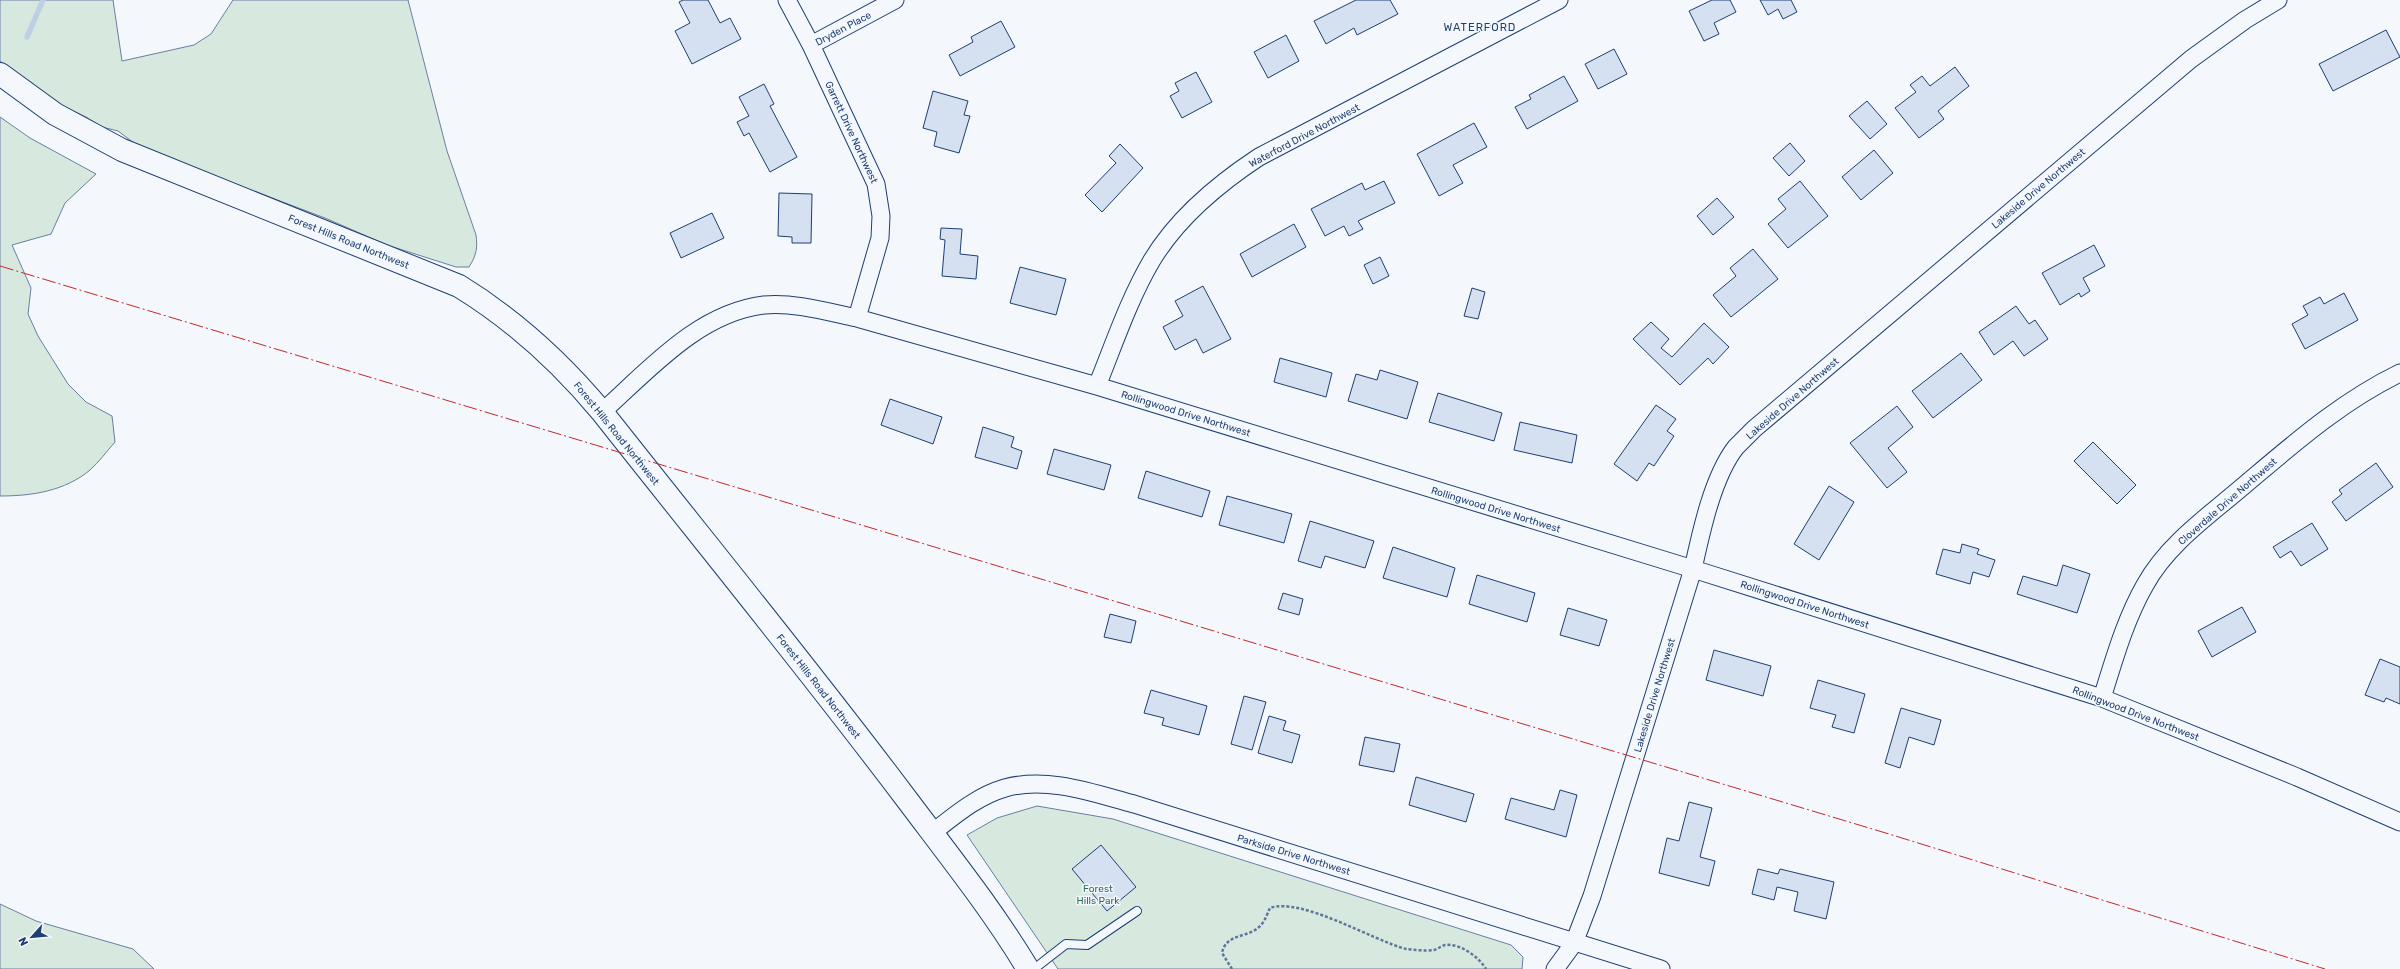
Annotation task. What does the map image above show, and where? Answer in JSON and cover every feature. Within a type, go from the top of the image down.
[{"type":"main road","name":"Forest Hills Road Northwest","points":[[0,74],[55,114],[122,150],[459,286],[509,320],[581,387],[602,412],[733,579],[830,698],[932,833],[1028,969]]},
{"type":"street","name":"Garrett Drive Northwest","points":[[787,0],[811,45],[871,170],[879,195],[881,216],[880,238],[857,318]]},
{"type":"street","name":"Dryden Place","points":[[811,45],[895,0]]},
{"type":"street","name":"Waterford Drive Northwest","points":[[1097,386],[1131,303],[1152,260],[1180,223],[1215,189],[1259,157],[1559,0]]},
{"type":"street","name":"Lakeside Drive Northwest","points":[[1555,969],[1574,943],[1592,896],[1693,569],[1703,522],[1724,466],[1736,447],[1754,430],[2191,59],[2245,20],[2278,0]]},
{"type":"street","name":"Rollingwood Drive Northwest","points":[[602,412],[678,344],[728,314],[766,305],[819,310],[857,318],[1097,386],[1693,569],[2102,698],[2296,777],[2400,822]]},
{"type":"street","name":"Cloverdale Drive Northwest","points":[[2102,698],[2133,608],[2145,583],[2168,553],[2196,526],[2322,420],[2400,373]]},
{"type":"street","name":"Parkside Drive Northwest","points":[[932,833],[965,808],[1006,788],[1041,784],[1059,786],[1134,804],[1661,969]]},
{"type":"lane","points":[[1034,969],[1066,944],[1087,945],[1137,911]]},
{"type":"path","points":[[1232,969],[1222,953],[1224,945],[1231,939],[1258,929],[1270,908],[1279,904],[1312,912],[1407,949],[1434,950],[1445,945],[1453,946],[1465,950],[1482,962],[1486,969]]},
{"type":"green space","points":[[0,0],[113,0],[122,61],[194,45],[211,34],[233,0],[408,0],[447,151],[476,235],[477,248],[469,267],[456,267],[387,245],[325,218],[142,149],[118,131],[102,127],[86,117],[53,101],[0,61]]},
{"type":"green space","points":[[0,117],[30,138],[96,174],[65,203],[51,234],[12,245],[31,288],[28,314],[38,336],[68,384],[86,402],[112,416],[115,442],[90,470],[70,483],[48,491],[24,495],[0,496]]},
{"type":"green space","name":"Forest Hills Park","points":[[1037,806],[1113,819],[1511,945],[1523,957],[1522,969],[1058,969],[967,835],[997,818]]},
{"type":"green space","points":[[0,904],[36,921],[133,949],[154,969],[0,969]]},
{"type":"building","points":[[683,0],[708,0],[720,23],[730,18],[741,39],[692,64],[675,31],[690,23],[679,2]]},
{"type":"building","points":[[1356,0],[1390,0],[1398,14],[1357,35],[1354,28],[1326,44],[1314,21]]},
{"type":"building","points":[[1712,0],[1730,0],[1736,12],[1714,23],[1719,34],[1704,41],[1689,11]]},
{"type":"building","points":[[1760,0],[1791,0],[1797,12],[1783,19],[1778,9],[1768,15]]},
{"type":"building","points":[[1001,21],[1015,47],[960,76],[949,55],[973,42],[971,37]]},
{"type":"building","points":[[2386,30],[2400,57],[2333,91],[2319,64]]},
{"type":"building","points":[[1286,35],[1299,61],[1268,78],[1254,52]]},
{"type":"building","points":[[1614,49],[1627,74],[1598,89],[1585,64]]},
{"type":"building","points":[[1955,67],[1969,86],[1938,111],[1944,119],[1919,138],[1895,108],[1916,92],[1910,85],[1922,76],[1930,86]]},
{"type":"building","points":[[1196,72],[1212,102],[1182,118],[1170,96],[1179,91],[1175,83]]},
{"type":"building","points":[[1564,76],[1578,101],[1527,129],[1515,107],[1531,99],[1529,95]]},
{"type":"building","points":[[764,84],[774,104],[770,106],[797,157],[770,172],[749,133],[744,136],[737,122],[749,116],[739,97]]},
{"type":"building","points":[[933,91],[968,101],[964,115],[970,116],[959,153],[934,146],[937,132],[923,128]]},
{"type":"building","points":[[1867,101],[1887,124],[1870,139],[1849,116]]},
{"type":"building","points":[[1474,123],[1487,147],[1453,165],[1463,183],[1439,196],[1417,154]]},
{"type":"building","points":[[1790,143],[1805,161],[1789,176],[1773,158]]},
{"type":"building","points":[[1120,144],[1143,168],[1102,212],[1085,195],[1116,163],[1109,156]]},
{"type":"building","points":[[1874,150],[1893,173],[1861,200],[1842,177]]},
{"type":"building","points":[[1384,181],[1395,203],[1358,221],[1363,229],[1349,236],[1344,226],[1325,236],[1311,209],[1362,183],[1365,190]]},
{"type":"building","points":[[1800,181],[1828,216],[1788,248],[1768,224],[1786,209],[1778,199]]},
{"type":"building","points":[[779,193],[812,194],[811,243],[792,243],[792,237],[778,236]]},
{"type":"building","points":[[1717,198],[1734,217],[1713,235],[1697,216]]},
{"type":"building","points":[[712,213],[724,238],[681,258],[670,233]]},
{"type":"building","points":[[1294,224],[1306,247],[1252,277],[1240,254]]},
{"type":"building","points":[[941,228],[962,229],[960,254],[978,256],[976,279],[942,276],[945,240],[940,239]]},
{"type":"building","points":[[2094,245],[2105,266],[2083,278],[2090,291],[2081,297],[2079,293],[2060,305],[2042,273]]},
{"type":"building","points":[[1753,249],[1778,279],[1731,317],[1713,295],[1736,276],[1730,268]]},
{"type":"building","points":[[1380,257],[1389,276],[1373,284],[1364,265]]},
{"type":"building","points":[[1020,267],[1066,279],[1056,315],[1010,303]]},
{"type":"building","points":[[1203,286],[1231,339],[1203,353],[1196,339],[1175,350],[1163,327],[1183,316],[1175,301]]},
{"type":"building","points":[[1472,288],[1485,292],[1478,319],[1464,316]]},
{"type":"building","points":[[2344,293],[2358,320],[2305,349],[2292,324],[2308,315],[2303,306],[2320,297],[2324,304]]},
{"type":"building","points":[[2016,306],[2029,324],[2035,320],[2048,339],[2024,356],[2013,341],[1994,355],[1979,332]]},
{"type":"building","points":[[1651,322],[1669,339],[1661,348],[1672,357],[1704,323],[1729,347],[1713,364],[1708,358],[1680,385],[1633,339]]},
{"type":"building","points":[[1961,353],[1982,380],[1933,418],[1912,391]]},
{"type":"building","points":[[1280,358],[1332,373],[1326,397],[1274,382]]},
{"type":"building","points":[[1380,370],[1418,382],[1407,419],[1348,401],[1356,374],[1377,380]]},
{"type":"building","points":[[1438,393],[1502,413],[1494,441],[1429,422]]},
{"type":"building","points":[[890,399],[942,417],[933,444],[881,425]]},
{"type":"building","points":[[1656,405],[1676,419],[1667,431],[1674,436],[1654,466],[1649,463],[1637,481],[1614,464]]},
{"type":"building","points":[[1897,406],[1913,427],[1888,448],[1907,472],[1887,488],[1850,443]]},
{"type":"building","points":[[1520,422],[1577,435],[1572,463],[1514,450]]},
{"type":"building","points":[[983,427],[1014,437],[1011,447],[1022,451],[1017,469],[975,457]]},
{"type":"building","points":[[2093,442],[2136,485],[2117,504],[2074,461]]},
{"type":"building","points":[[1054,449],[1111,465],[1104,490],[1047,474]]},
{"type":"building","points":[[2376,463],[2393,487],[2346,521],[2332,502],[2342,494],[2339,490]]},
{"type":"building","points":[[1146,471],[1210,491],[1202,517],[1138,498]]},
{"type":"building","points":[[1829,486],[1854,502],[1819,560],[1794,544]]},
{"type":"building","points":[[1227,496],[1292,514],[1284,543],[1219,525]]},
{"type":"building","points":[[1310,521],[1374,541],[1365,568],[1325,556],[1321,568],[1298,561]]},
{"type":"building","points":[[2312,523],[2328,549],[2301,566],[2291,551],[2280,558],[2273,547]]},
{"type":"building","points":[[1962,544],[1979,549],[1977,554],[1995,560],[1989,577],[1973,572],[1970,584],[1936,574],[1943,549],[1960,553]]},
{"type":"building","points":[[1393,547],[1455,568],[1447,597],[1383,578]]},
{"type":"building","points":[[2063,565],[2090,574],[2077,613],[2017,594],[2023,576],[2057,586]]},
{"type":"building","points":[[1477,575],[1535,593],[1527,622],[1469,604]]},
{"type":"building","points":[[1283,593],[1303,599],[1299,615],[1278,609]]},
{"type":"building","points":[[2242,607],[2256,632],[2212,657],[2198,631]]},
{"type":"building","points":[[1568,608],[1607,620],[1599,646],[1560,635]]},
{"type":"building","points":[[1110,614],[1136,621],[1131,643],[1104,637]]},
{"type":"building","points":[[1714,650],[1771,666],[1763,696],[1706,680]]},
{"type":"building","points":[[2380,659],[2400,667],[2400,704],[2386,698],[2384,702],[2365,695]]},
{"type":"building","points":[[1818,680],[1865,694],[1854,733],[1832,727],[1836,715],[1810,708]]},
{"type":"building","points":[[1151,690],[1207,706],[1199,735],[1162,725],[1164,718],[1144,713]]},
{"type":"building","points":[[1244,696],[1266,702],[1252,750],[1231,744]]},
{"type":"building","points":[[1901,708],[1941,720],[1934,745],[1909,737],[1900,768],[1885,763]]},
{"type":"building","points":[[1269,716],[1286,721],[1283,730],[1300,735],[1292,763],[1258,753]]},
{"type":"building","points":[[1365,737],[1400,744],[1394,772],[1359,765]]},
{"type":"building","points":[[1416,777],[1474,794],[1466,822],[1409,805]]},
{"type":"building","points":[[1560,790],[1577,795],[1566,837],[1505,819],[1511,798],[1554,810]]},
{"type":"building","points":[[1689,802],[1712,808],[1700,857],[1715,861],[1709,886],[1659,873],[1667,838],[1679,841]]},
{"type":"building","points":[[1101,845],[1136,887],[1107,911],[1072,869]]},
{"type":"building","points":[[1758,869],[1778,874],[1780,869],[1834,882],[1826,919],[1794,911],[1798,892],[1777,887],[1774,900],[1752,894]]},
{"type":"waterway","points":[[27,37],[43,0]]},
{"type":"power","points":[[0,266],[1889,834],[2325,969]]},
{"type":"district","name":"WATERFORD","points":[[1480,27]]}]
